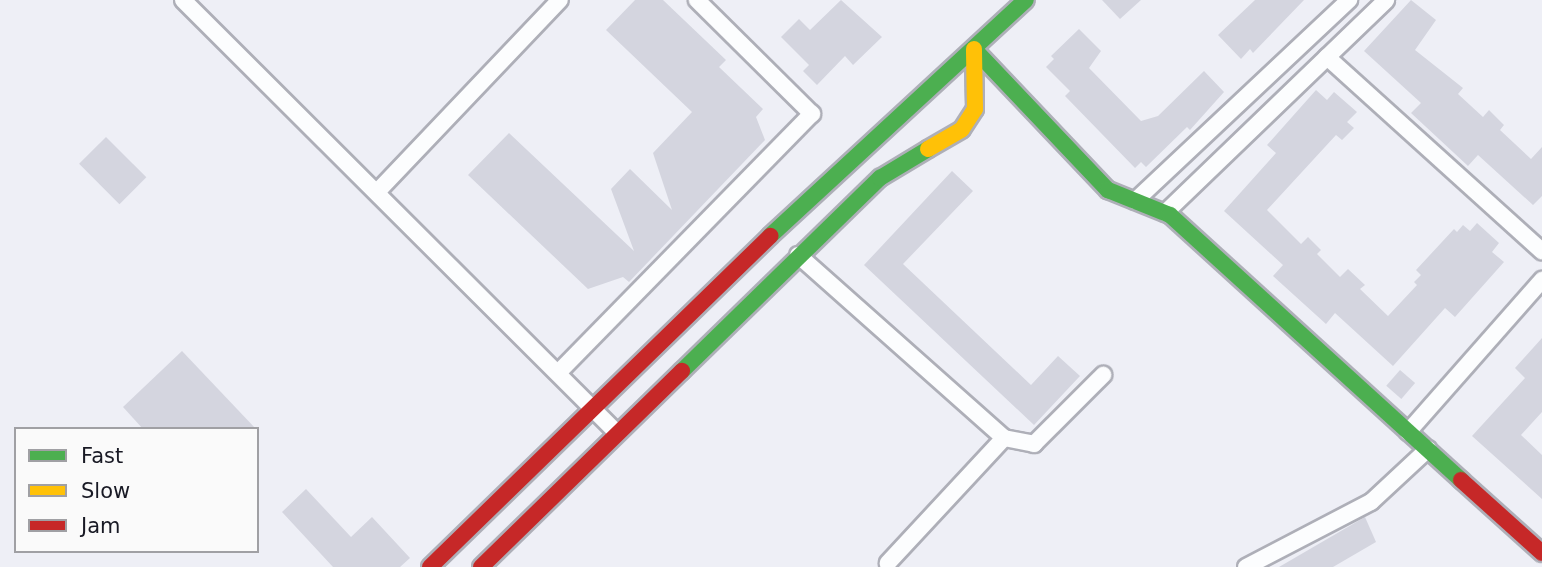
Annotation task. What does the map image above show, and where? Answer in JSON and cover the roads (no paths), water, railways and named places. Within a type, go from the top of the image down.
[{"type":"street","points":[[377,192],[560,0]]},
{"type":"street","points":[[558,373],[811,114],[697,0]]},
{"type":"street","points":[[430,567],[855,154],[974,50],[1026,0]]},
{"type":"street","points":[[1135,201],[1349,0]]},
{"type":"street","points":[[1165,213],[1385,0]]},
{"type":"street","points":[[190,2],[617,433]]},
{"type":"street","points":[[974,50],[1108,190],[1165,213],[1542,553]]},
{"type":"street","points":[[481,567],[798,255],[880,178],[962,129],[975,109],[974,50]]},
{"type":"street","points":[[1327,57],[1542,251]]},
{"type":"street","points":[[798,255],[1004,438],[1034,444],[1104,375]]},
{"type":"street","points":[[1409,432],[1542,280]]},
{"type":"street","points":[[888,563],[1004,438]]},
{"type":"street","points":[[1246,567],[1371,502],[1428,449]]}]
